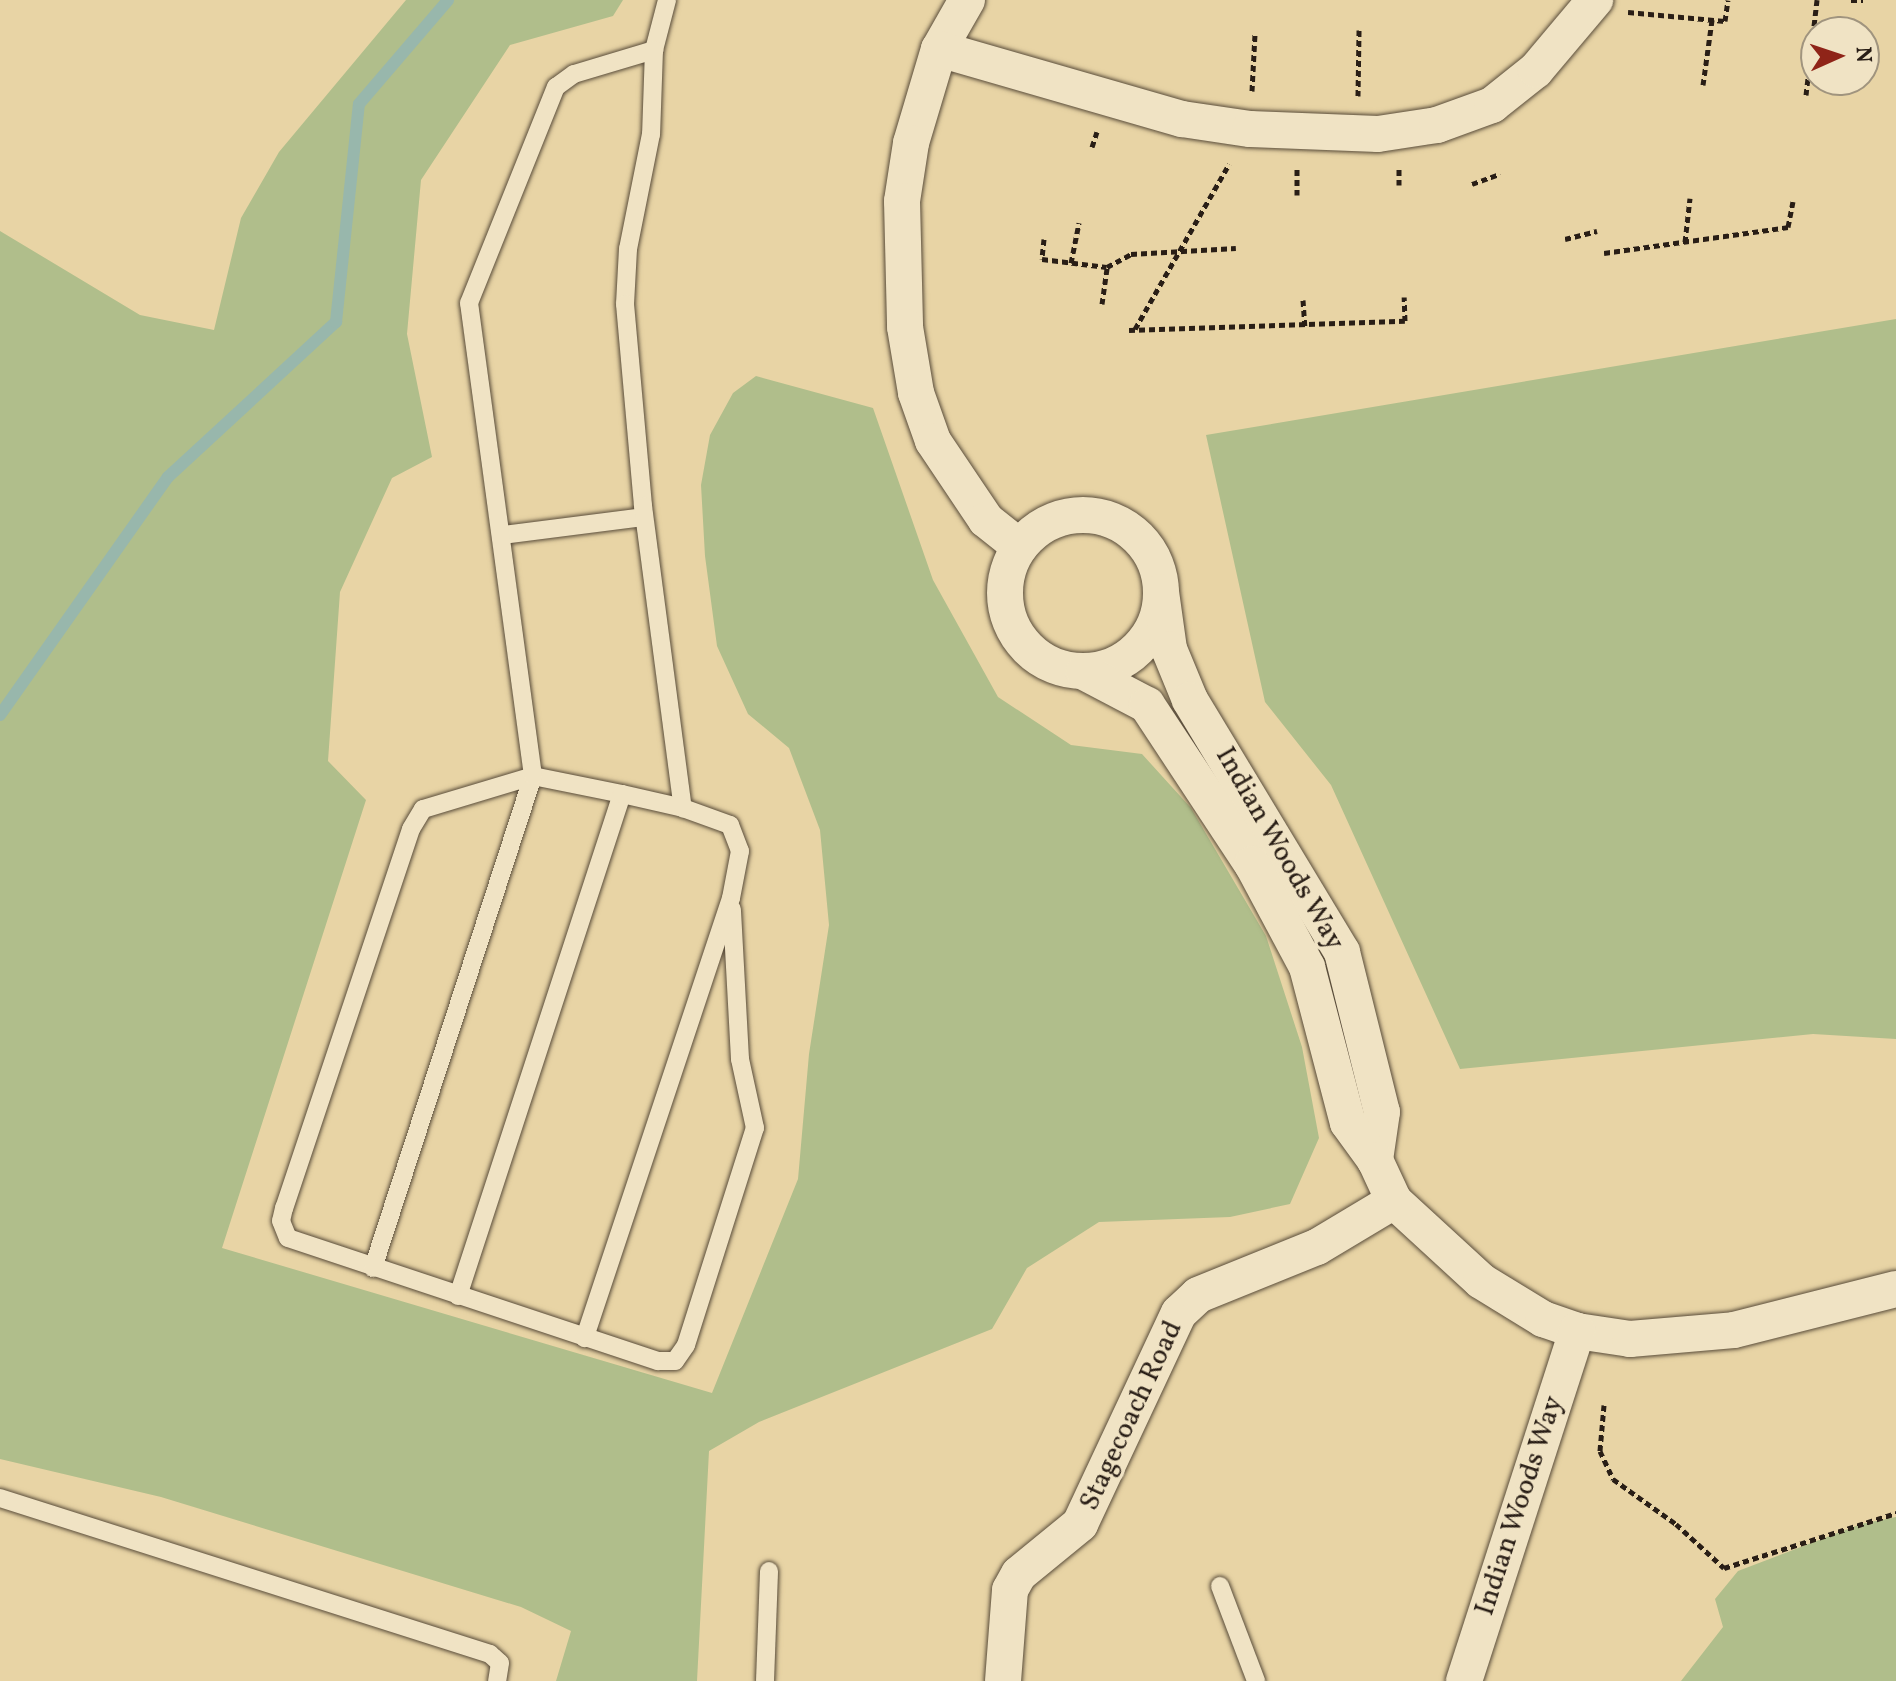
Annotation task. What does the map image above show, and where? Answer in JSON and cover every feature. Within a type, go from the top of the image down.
[{"type":"street","points":[[967,0],[939,49],[920,103],[902,201],[905,327],[916,393],[933,441],[986,520],[1020,547]]},
{"type":"street","points":[[939,49],[1182,119],[1250,129],[1378,134],[1437,125],[1492,105],[1536,70],[1606,6]]},
{"type":"street","points":[[1059,518],[1106,518],[1146,546],[1161,592],[1156,622],[1139,648],[1114,666],[1084,672],[1050,665],[1013,629],[1006,579],[1020,547],[1059,518]]},
{"type":"street","name":"Indian Woods Way","points":[[1161,592],[1169,649],[1185,689],[1342,952],[1382,1112],[1375,1160]]},
{"type":"street","name":"Indian Woods Way","points":[[1084,672],[1147,705],[1252,864],[1307,967],[1348,1123],[1375,1160],[1394,1201],[1481,1281],[1543,1319],[1577,1331],[1630,1339],[1715,1333],[1896,1289]]},
{"type":"street","name":"Stagecoach Road","points":[[1003,1681],[1010,1590],[1019,1574],[1080,1524],[1179,1313],[1198,1295],[1317,1247],[1394,1201]]},
{"type":"street","name":"Indian Woods Way","points":[[1464,1681],[1577,1331]]},
{"type":"lane","points":[[667,0],[654,50],[651,134],[628,249],[625,304],[644,517],[683,808]]},
{"type":"lane","points":[[373,1268],[533,776],[503,535],[469,303],[556,87],[574,74],[654,50]]},
{"type":"lane","points":[[503,535],[644,517]]},
{"type":"lane","points":[[585,1338],[731,898],[740,851],[737,835],[725,821],[683,808],[533,776],[433,803],[416,819],[284,1208],[281,1221],[288,1238],[585,1338],[667,1362],[675,1361],[686,1345],[755,1128],[740,1059],[731,898]]},
{"type":"lane","points":[[458,1296],[622,794]]},
{"type":"lane","points":[[0,1498],[490,1654],[500,1663],[497,1681]]},
{"type":"lane","points":[[765,1681],[769,1571]]},
{"type":"lane","points":[[1220,1586],[1256,1681]]},
{"type":"path","points":[[1606,6],[1725,21],[1728,0]]},
{"type":"path","points":[[1851,0],[1863,0]]},
{"type":"path","points":[[1703,85],[1712,20]]},
{"type":"path","points":[[1358,101],[1359,30]]},
{"type":"path","points":[[1251,96],[1255,33]]},
{"type":"path","points":[[1237,95],[1267,97]]},
{"type":"path","points":[[1343,101],[1372,101]]},
{"type":"path","points":[[1234,155],[1132,330],[1405,321],[1404,297]]},
{"type":"path","points":[[1297,195],[1298,155]]},
{"type":"path","points":[[1472,184],[1500,174]]},
{"type":"path","points":[[1685,242],[1690,198]]},
{"type":"path","points":[[1604,253],[1788,227],[1793,201]]},
{"type":"path","points":[[1071,263],[1079,223]]},
{"type":"path","points":[[1565,239],[1597,231]]},
{"type":"path","points":[[1044,239],[1042,259],[1107,267],[1124,255],[1236,248]]},
{"type":"path","points":[[1102,304],[1107,267]]},
{"type":"path","points":[[1303,300],[1305,326]]},
{"type":"path","points":[[1604,1405],[1600,1451],[1613,1479],[1676,1524],[1724,1568],[1896,1513]]},
{"type":"green space","points":[[406,0],[623,0],[613,16],[510,45],[421,180],[407,334],[432,457],[392,478],[340,592],[328,761],[366,800],[222,1248],[712,1393],[798,1179],[809,1054],[829,925],[820,830],[789,748],[748,714],[717,646],[705,556],[701,485],[710,435],[733,393],[756,376],[873,408],[933,580],[998,697],[1071,745],[1142,754],[1191,808],[1266,936],[1302,1047],[1319,1138],[1290,1204],[1230,1217],[1099,1222],[1027,1268],[992,1329],[759,1422],[709,1451],[697,1681],[556,1681],[571,1631],[521,1607],[161,1497],[0,1459],[0,231],[140,315],[214,330],[241,218],[279,152]]},
{"type":"green space","points":[[1896,319],[1896,1039],[1813,1034],[1460,1069],[1331,785],[1265,702],[1206,435]]},
{"type":"green space","points":[[1896,1517],[1896,1681],[1681,1681],[1723,1627],[1715,1599],[1738,1571],[1861,1524]]},
{"type":"waterway","points":[[0,715],[168,477],[336,322],[359,104],[448,0]]}]
